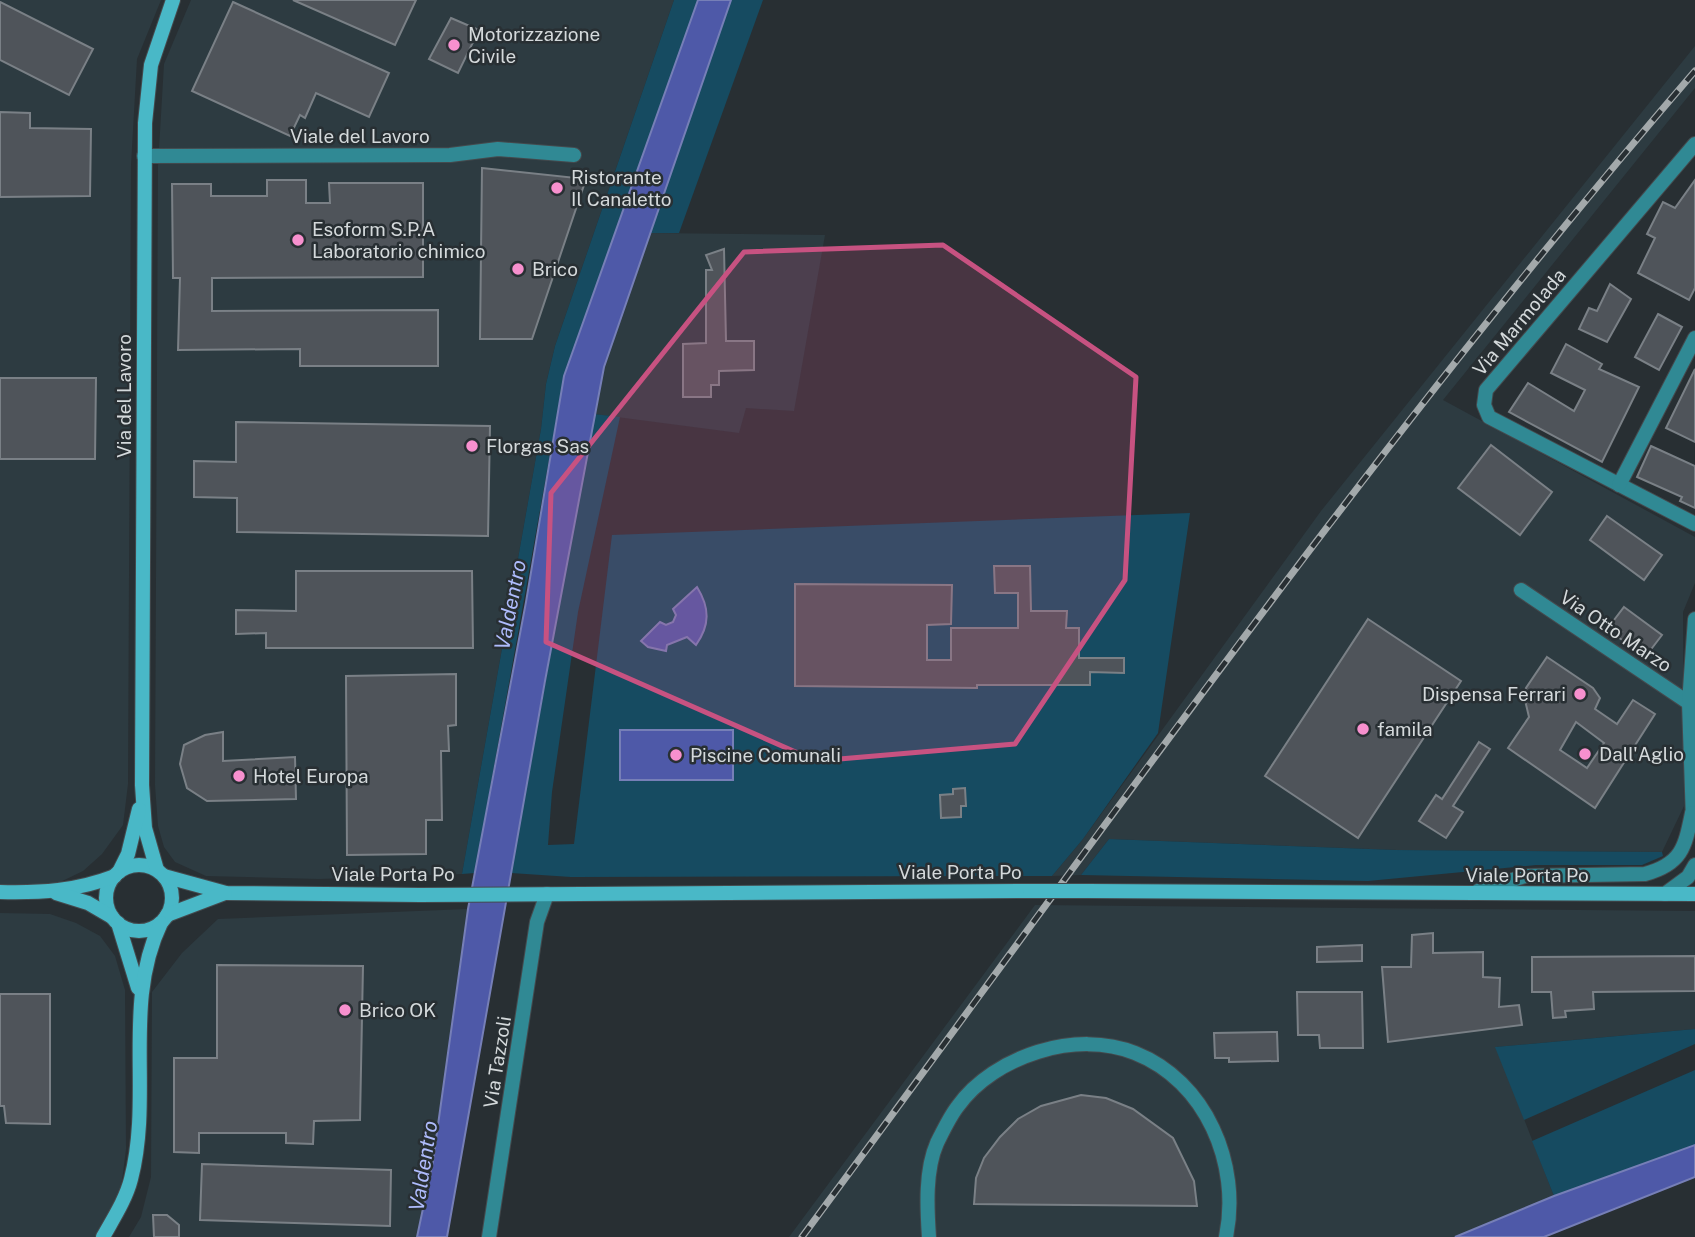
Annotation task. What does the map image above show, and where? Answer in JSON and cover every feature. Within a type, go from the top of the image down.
[{"type":"main road","name":"Via del Lavoro","points":[[142,797],[144,156],[151,65],[173,0]]},
{"type":"main road","points":[[139,992],[146,958],[164,919],[172,891],[161,873],[145,828],[142,797]]},
{"type":"main road","points":[[103,1237],[131,1181],[141,1104],[139,992],[130,954],[115,920],[107,891],[128,854],[142,797]]},
{"type":"main road","name":"Viale Porta Po","points":[[0,892],[55,893],[92,885],[140,865],[226,892],[547,894],[1087,891],[1467,895],[1695,894]]},
{"type":"main road","name":"Viale Porta Po","points":[[55,893],[88,903],[135,930],[153,928],[164,919],[226,892]]},
{"type":"street","name":"Via Marmolada","points":[[1695,144],[1486,390],[1484,405],[1489,417],[1695,524]]},
{"type":"street","name":"Viale del Lavoro","points":[[144,156],[450,155],[499,149],[574,155]]},
{"type":"street","points":[[1619,485],[1695,338]]},
{"type":"street","name":"Via Otto Marzo","points":[[1521,590],[1689,703]]},
{"type":"street","points":[[1695,619],[1689,703],[1695,833]]},
{"type":"street","points":[[1467,895],[1525,876],[1645,874],[1660,869],[1678,856],[1686,845],[1692,813]]},
{"type":"street","points":[[1665,894],[1688,877],[1695,865]]},
{"type":"street","name":"Via Tazzoli","points":[[489,1237],[537,922],[547,894]]},
{"type":"street","points":[[929,1237],[932,1165],[936,1145],[958,1105],[990,1076],[1029,1056],[1066,1045],[1105,1046],[1135,1052],[1190,1091],[1210,1118],[1222,1150],[1228,1185],[1226,1237]]},
{"type":"highlighted area","points":[[943,245],[1136,377],[1125,580],[1015,744],[816,761],[546,642],[551,493],[744,252]]},
{"type":"shaded area","points":[[0,0],[161,0],[137,59],[131,165],[128,784],[123,825],[102,854],[83,871],[50,887],[0,886]]},
{"type":"shaded area","points":[[191,0],[674,0],[555,346],[546,384],[541,429],[462,874],[319,879],[206,876],[175,862],[164,847],[158,826],[155,785],[158,166],[164,64]]},
{"type":"shaded area","points":[[674,0],[698,0],[564,376],[475,873],[462,874],[541,429],[546,384],[555,346]]},
{"type":"shaded area","points":[[731,0],[763,0],[679,233],[650,233]]},
{"type":"shaded area","points":[[1695,46],[1695,88],[1443,400],[1695,537],[1695,583],[1683,612],[1684,806],[1662,852],[1396,850],[1109,839],[1081,875],[1052,876],[1083,839],[1321,511]]},
{"type":"shaded area","points":[[650,233],[825,235],[794,411],[746,408],[739,433],[594,414],[604,367]]},
{"type":"shaded area","points":[[594,414],[620,417],[578,612],[552,792],[548,845],[574,844],[612,535],[1190,513],[1158,733],[1083,839],[1052,876],[571,877],[511,873]]},
{"type":"shaded area","points":[[1109,839],[1396,850],[1662,852],[1663,856],[1642,865],[1536,865],[1368,881],[1081,875]]},
{"type":"shaded area","points":[[1035,905],[1695,911],[1695,1029],[1496,1047],[1554,1196],[1455,1237],[789,1237]]},
{"type":"shaded area","points":[[468,909],[433,1161],[417,1237],[129,1237],[141,1217],[151,1177],[152,992],[182,953],[218,919]]},
{"type":"shaded area","points":[[0,913],[50,914],[76,923],[100,936],[115,956],[125,990],[126,1149],[121,1189],[98,1237],[0,1237]]},
{"type":"shaded area","points":[[1695,1029],[1695,1044],[1524,1120],[1495,1047]]},
{"type":"shaded area","points":[[1695,1070],[1695,1145],[1554,1196],[1532,1141]]},
{"type":"water","points":[[698,0],[731,0],[604,367],[545,681],[447,1237],[417,1237],[433,1161],[468,909],[526,602],[564,376]]},
{"type":"water","points":[[697,587],[707,616],[704,630],[696,645],[687,637],[667,645],[666,651],[648,647],[641,641],[660,622],[666,625],[673,622],[676,615],[673,609]]},
{"type":"water","name":"Piscine Comunali","points":[[620,730],[733,730],[733,780],[620,780]]},
{"type":"water","points":[[1695,1145],[1695,1177],[1544,1237],[1455,1237],[1554,1196]]},
{"type":"building","points":[[293,0],[416,0],[395,45]]},
{"type":"building","points":[[0,2],[93,49],[69,95],[0,60]]},
{"type":"building","points":[[233,2],[389,73],[369,117],[316,93],[305,118],[300,115],[290,136],[192,91]]},
{"type":"building","name":"Motorizzazione Civile","points":[[451,18],[479,30],[458,73],[429,59]]},
{"type":"building","points":[[0,112],[30,113],[30,128],[91,129],[90,196],[0,197]]},
{"type":"building","name":"Brico","points":[[482,168],[586,179],[532,339],[480,339]]},
{"type":"building","name":"Esoform S.P.A Laboratorio chimico","points":[[267,180],[306,180],[306,203],[330,203],[329,183],[423,183],[423,277],[212,278],[212,311],[438,310],[438,366],[300,366],[300,349],[178,350],[180,278],[173,278],[172,184],[211,184],[211,196],[267,196]]},
{"type":"building","points":[[1695,180],[1695,288],[1689,300],[1638,273],[1655,238],[1647,234],[1663,202],[1675,208]]},
{"type":"building","points":[[724,249],[726,341],[754,341],[754,370],[719,371],[719,385],[711,385],[711,397],[683,397],[683,344],[706,343],[706,270],[712,270],[706,255]]},
{"type":"building","points":[[1610,284],[1631,299],[1607,342],[1579,329],[1589,308],[1597,311]]},
{"type":"building","points":[[1658,314],[1682,327],[1659,370],[1635,357]]},
{"type":"building","points":[[1566,344],[1602,364],[1599,369],[1639,387],[1602,462],[1509,412],[1528,383],[1574,411],[1585,390],[1551,373]]},
{"type":"building","points":[[1695,369],[1695,442],[1666,428]]},
{"type":"building","points":[[0,378],[96,378],[95,459],[0,459]]},
{"type":"building","points":[[236,422],[490,426],[488,536],[237,532],[237,498],[194,497],[194,461],[236,462]]},
{"type":"building","points":[[1491,445],[1552,492],[1520,535],[1458,488]]},
{"type":"building","points":[[1651,446],[1695,466],[1695,508],[1680,501],[1682,497],[1637,477]]},
{"type":"building","points":[[1607,516],[1662,555],[1644,580],[1590,540]]},
{"type":"building","points":[[994,566],[1030,566],[1031,611],[1067,611],[1066,628],[1079,628],[1079,658],[1124,658],[1124,673],[1090,672],[1090,685],[977,685],[977,688],[795,686],[795,584],[952,585],[951,624],[927,625],[927,660],[951,660],[951,628],[1018,628],[1018,593],[995,593]]},
{"type":"building","points":[[296,571],[472,571],[473,648],[266,648],[266,633],[236,634],[236,610],[296,611]]},
{"type":"building","points":[[1624,607],[1662,635],[1649,652],[1632,640],[1628,644],[1618,637],[1622,632],[1611,624]]},
{"type":"building","name":"famila","points":[[1368,619],[1461,681],[1358,838],[1265,776]]},
{"type":"building","points":[[1547,657],[1593,688],[1600,698],[1595,709],[1617,724],[1633,700],[1655,714],[1595,808],[1508,748],[1529,717],[1524,696],[1526,688]],"holes":[[[1576,722],[1604,743],[1587,768],[1560,750]]]},
{"type":"building","points":[[456,674],[456,725],[448,726],[449,751],[441,751],[442,820],[426,820],[426,854],[347,855],[346,676]]},
{"type":"building","name":"Hotel Europa","points":[[223,732],[223,761],[295,757],[296,799],[207,801],[187,788],[180,764],[184,745],[205,735]]},
{"type":"building","points":[[1479,742],[1490,749],[1453,806],[1463,812],[1446,838],[1419,821],[1436,795],[1442,799]]},
{"type":"building","points":[[965,788],[966,806],[961,806],[961,817],[941,818],[940,795],[953,794],[953,789]]},
{"type":"building","points":[[1433,933],[1433,953],[1483,952],[1483,977],[1500,978],[1499,1007],[1519,1005],[1522,1025],[1388,1042],[1382,967],[1411,967],[1412,935]]},
{"type":"building","points":[[1362,945],[1362,961],[1317,962],[1317,947]]},
{"type":"building","points":[[1695,956],[1695,991],[1593,992],[1594,1009],[1565,1011],[1566,1017],[1553,1018],[1551,992],[1532,992],[1532,957]]},
{"type":"building","points":[[217,965],[363,966],[360,1120],[314,1121],[313,1144],[286,1143],[286,1133],[199,1133],[199,1153],[174,1152],[174,1058],[217,1058]]},
{"type":"building","points":[[1297,992],[1362,992],[1363,1048],[1320,1048],[1319,1035],[1298,1035]]},
{"type":"building","points":[[0,994],[50,994],[50,1124],[6,1123],[4,1106],[0,1106]]},
{"type":"building","points":[[1277,1032],[1278,1061],[1229,1062],[1229,1058],[1215,1058],[1214,1033]]},
{"type":"building","points":[[1081,1095],[1106,1098],[1133,1109],[1173,1138],[1194,1181],[1197,1206],[974,1204],[976,1178],[984,1158],[1000,1137],[1018,1119],[1041,1106]]},
{"type":"building","points":[[202,1164],[391,1170],[390,1226],[200,1220]]},
{"type":"building","points":[[153,1215],[167,1215],[179,1225],[179,1237],[154,1237]]},
{"type":"railway","points":[[802,1237],[1128,793],[1349,499],[1461,354],[1695,71]]},
{"type":"place","name":"Motorizzazione Civile","points":[[454,45]]},
{"type":"place","name":"Ristorante Il Canaletto","points":[[557,188]]},
{"type":"place","name":"Esoform S.P.A Laboratorio chimico","points":[[298,240]]},
{"type":"place","name":"Brico","points":[[518,269]]},
{"type":"place","name":"Florgas Sas","points":[[472,446]]},
{"type":"place","name":"Dispensa Ferrari","points":[[1580,694]]},
{"type":"place","name":"famila","points":[[1363,729]]},
{"type":"place","name":"Dall'Aglio","points":[[1585,754]]},
{"type":"place","name":"Piscine Comunali","points":[[676,755]]},
{"type":"place","name":"Hotel Europa","points":[[239,776]]},
{"type":"place","name":"Brico OK","points":[[345,1010]]},
{"type":"water label","name":"Valdentro","points":[[510,605]]},
{"type":"water label","name":"Valdentro","points":[[423,1166]]}]
